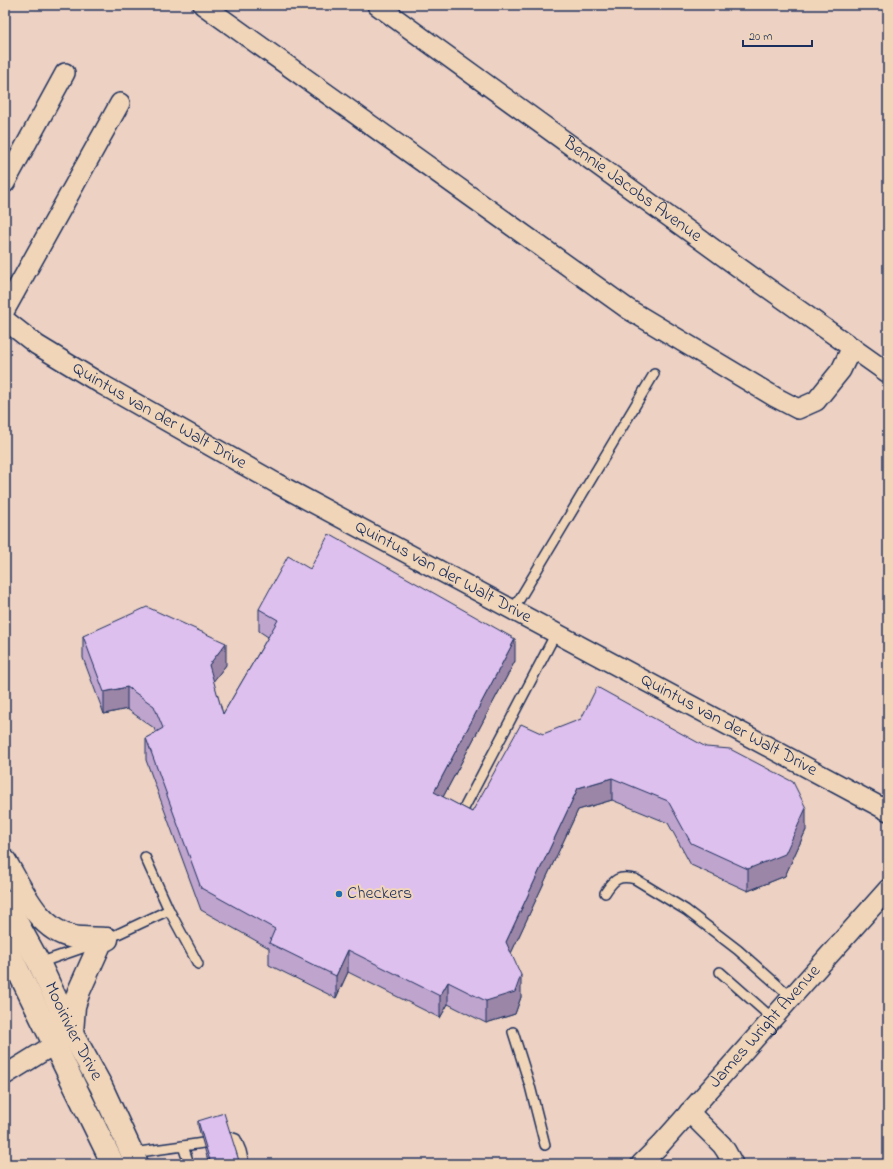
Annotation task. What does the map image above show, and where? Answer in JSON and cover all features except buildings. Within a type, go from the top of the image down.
[{"type":"street","points":[[203,5],[628,309],[792,406],[798,409],[816,402],[841,370],[852,347]]},
{"type":"street","name":"Bennie Jacobs Avenue","points":[[377,5],[735,265],[888,372]]},
{"type":"street","points":[[5,183],[65,73]]},
{"type":"street","points":[[5,310],[120,103]]},
{"type":"street","name":"Quintus van der Walt Drive","points":[[5,320],[37,345],[110,389],[276,483],[888,811]]},
{"type":"street","points":[[5,861],[31,904],[47,924],[58,932],[72,937],[104,940],[75,1001],[63,1038],[5,1075]]},
{"type":"street","name":"James Wright Avenue","points":[[641,1164],[888,889]]},
{"type":"street","name":"Mooirivier Drive","points":[[5,901],[29,967],[63,1038],[101,1086],[122,1157]]},
{"type":"street","name":"Mooirivier Drive","points":[[5,944],[29,967]]},
{"type":"street","points":[[689,1112],[722,1145],[732,1164]]},
{"type":"lane","points":[[513,610],[654,374]]},
{"type":"lane","points":[[458,819],[556,633]]},
{"type":"lane","points":[[146,857],[169,910],[198,964]]},
{"type":"lane","points":[[605,892],[612,882],[619,878],[627,877],[635,879],[686,910],[738,950],[791,997]]},
{"type":"lane","points":[[29,967],[104,940],[169,910]]},
{"type":"lane","points":[[720,972],[772,1018]]},
{"type":"lane","points":[[513,1032],[530,1086],[545,1145]]},
{"type":"lane","points":[[230,1137],[236,1139],[244,1164]]},
{"type":"lane","points":[[122,1157],[203,1143]]},
{"type":"lane","points":[[183,1146],[189,1164]]},
{"type":"place","name":"Checkers","points":[[339,894]]}]
